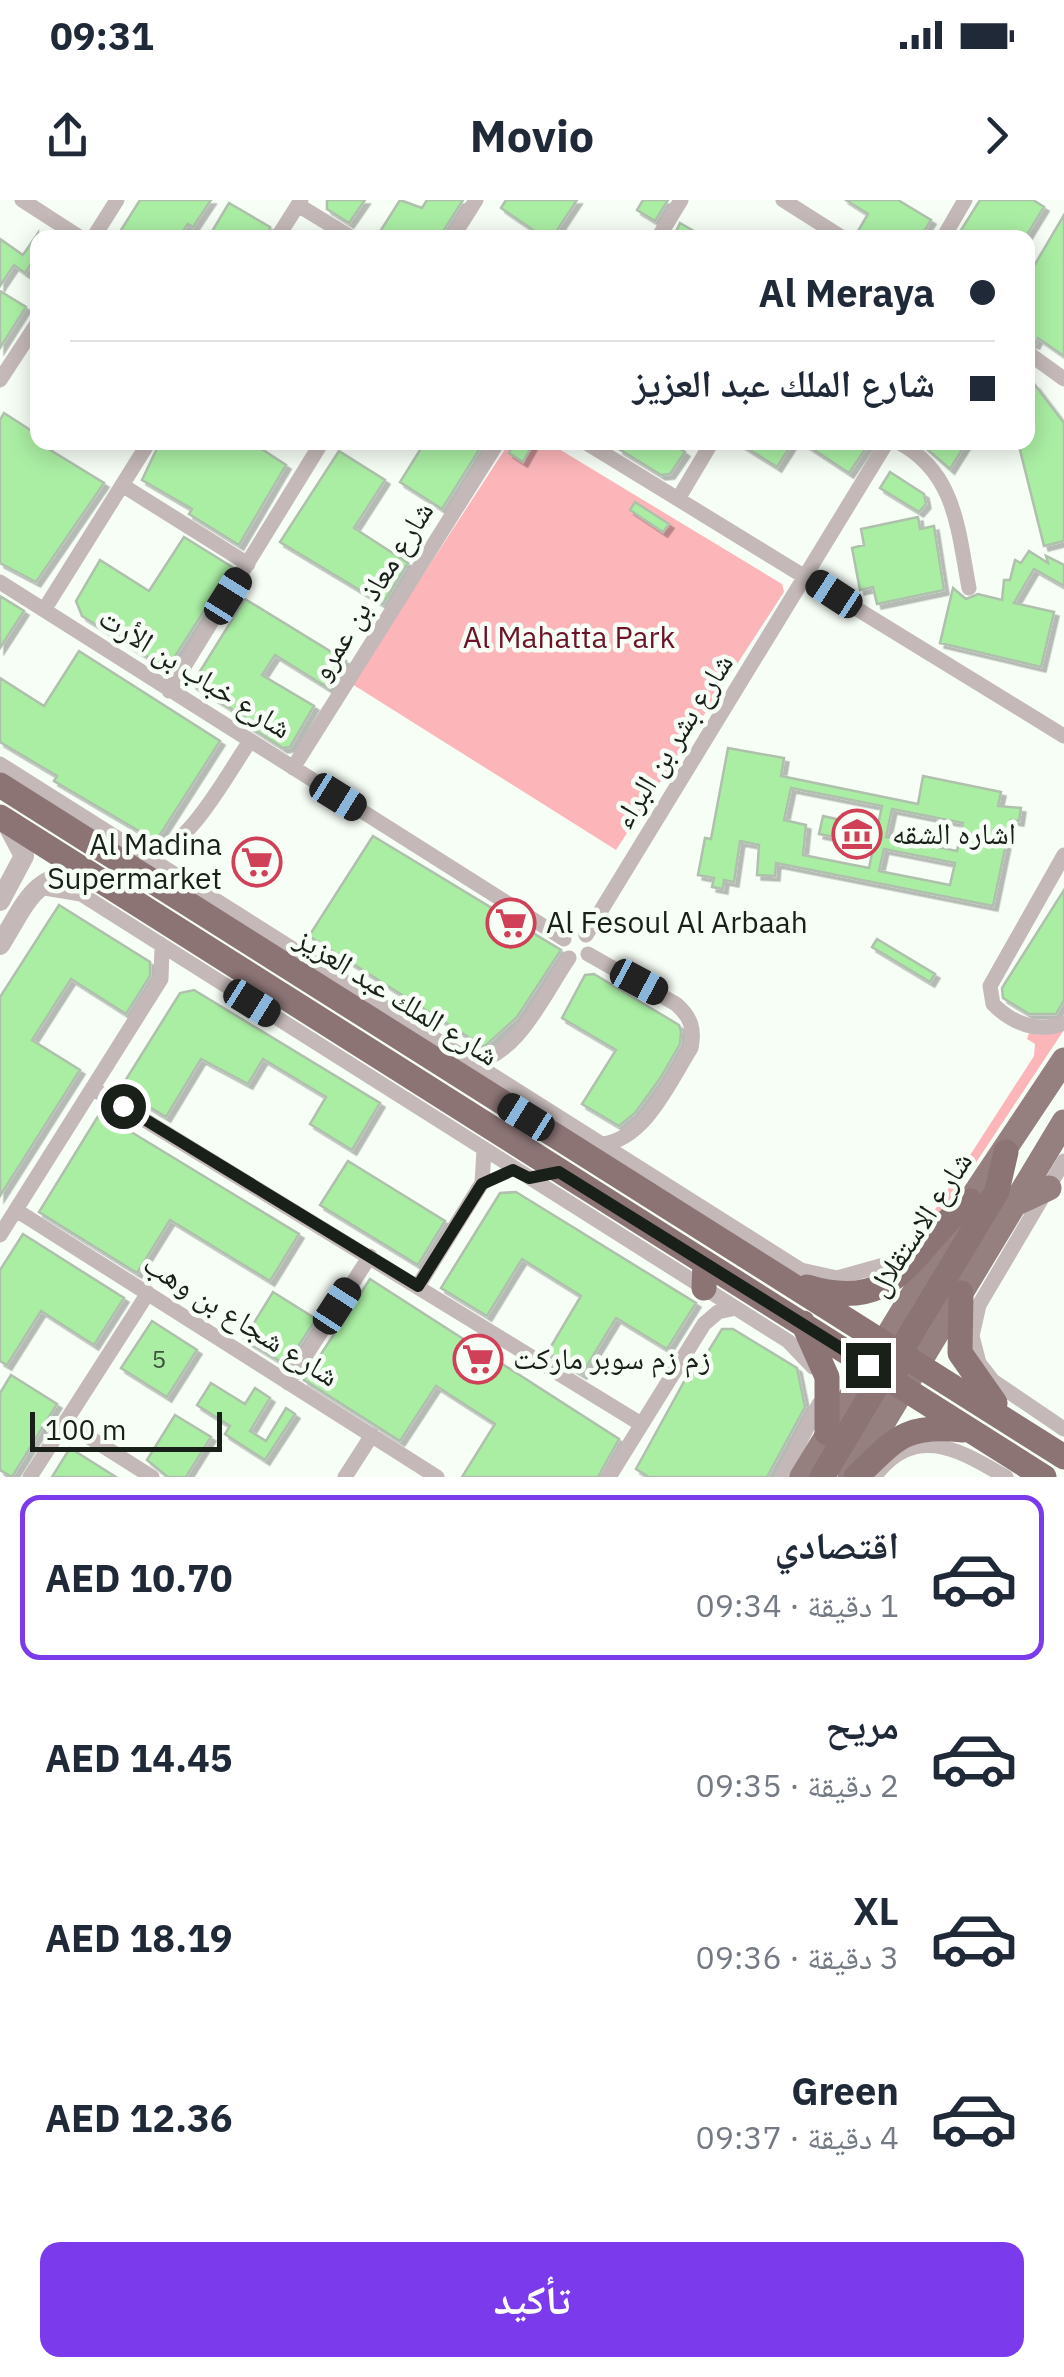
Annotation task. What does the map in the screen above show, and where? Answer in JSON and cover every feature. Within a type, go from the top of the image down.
[{"type":"highway","name":"شارع الملك عبد العزيز","points":[[2,772],[650,1196],[1064,1457]]},
{"type":"highway","name":"شارع الملك عبد العزيز","points":[[2,818],[91,874],[162,934],[368,1052],[559,1172],[705,1276],[802,1323],[970,1430],[1008,1469],[1044,1477]]},
{"type":"highway","points":[[341,1059],[368,1052]]},
{"type":"highway","points":[[822,1477],[997,1191],[1006,1152]]},
{"type":"highway","points":[[521,1174],[559,1172]]},
{"type":"highway","points":[[784,1279],[821,1291],[860,1291],[897,1278],[970,1201]]},
{"type":"highway","points":[[961,1293],[958,1337],[964,1364],[1014,1426]]},
{"type":"highway","points":[[802,1323],[828,1376],[820,1428]]},
{"type":"highway","points":[[853,1477],[889,1443],[907,1432],[934,1427],[970,1430]]},
{"type":"main road","name":"شارع الاستقلال","points":[[853,1477],[885,1376],[900,1352],[970,1201],[1064,1060]]},
{"type":"main road","name":"شارع الاستقلال","points":[[900,1352],[961,1293],[1064,1122]]},
{"type":"main road","points":[[1015,1204],[1049,1188]]},
{"type":"main road","name":"شارع الاستقلال","points":[[802,1477],[820,1428],[885,1376]]},
{"type":"street","points":[[22,200],[69,230]]},
{"type":"street","points":[[97,230],[117,200]]},
{"type":"street","points":[[457,230],[476,200]]},
{"type":"street","points":[[663,230],[681,200]]},
{"type":"street","points":[[783,200],[830,230]]},
{"type":"street","points":[[948,230],[966,200]]},
{"type":"street","points":[[283,230],[299,203],[340,230]]},
{"type":"street","points":[[0,380],[30,334]]},
{"type":"street","points":[[1035,359],[1064,379]]},
{"type":"street","points":[[44,610],[143,450]]},
{"type":"street","points":[[169,691],[317,450]]},
{"type":"street","name":"شارع معاذ بن عمرو","points":[[293,768],[493,450]]},
{"type":"street","points":[[597,450],[1064,736]]},
{"type":"street","points":[[678,499],[707,450]]},
{"type":"street","name":"شارع بشر بن البراء","points":[[586,935],[882,450]]},
{"type":"street","points":[[910,450],[944,482],[970,588]]},
{"type":"street","points":[[122,485],[248,564]]},
{"type":"street","name":"شارع خباب بن الأرت","points":[[0,582],[564,938]]},
{"type":"street","points":[[145,856],[166,851],[183,837],[250,741]]},
{"type":"street","name":"شارع الملك عبد العزيز","points":[[2,772],[145,856],[181,888]]},
{"type":"street","points":[[2,818],[24,856],[5,893]]},
{"type":"street","points":[[181,888],[183,837]]},
{"type":"street","points":[[1064,856],[993,978],[990,995],[1000,1010],[1023,1024],[1047,1028],[1064,1023]]},
{"type":"street","points":[[5,937],[39,887],[60,873],[91,874]]},
{"type":"street","points":[[5,893],[18,883],[24,894],[5,937]]},
{"type":"street","name":"شارع الملك عبد العزيز","points":[[39,887],[80,894],[162,934],[192,966],[521,1174],[705,1276],[736,1308],[806,1357],[820,1389],[820,1428]]},
{"type":"street","points":[[576,932],[586,935],[591,944],[588,954],[577,961],[568,958],[562,950],[564,938],[576,932]]},
{"type":"street","points":[[0,1235],[162,979],[162,934]]},
{"type":"street","points":[[588,954],[665,996],[686,1012],[692,1024],[690,1048],[639,1126],[626,1137],[602,1144]]},
{"type":"street","points":[[472,1062],[491,1059],[507,1048],[568,958]]},
{"type":"street","points":[[162,979],[192,966]]},
{"type":"street","name":"شارع الملك عبد العزيز","points":[[322,978],[472,1062],[810,1274],[846,1276],[900,1262],[926,1249]]},
{"type":"street","points":[[507,1048],[508,1086]]},
{"type":"street","points":[[94,1088],[641,1424]]},
{"type":"street","points":[[639,1126],[636,1166],[650,1196]]},
{"type":"street","points":[[418,1286],[482,1184],[484,1150]]},
{"type":"street","points":[[1064,1160],[976,1312],[974,1350],[993,1382],[1064,1429]]},
{"type":"street","points":[[482,1184],[521,1174]]},
{"type":"street","name":"شارع شجاع بن وهب","points":[[16,1210],[437,1477]]},
{"type":"street","points":[[288,1382],[370,1256]]},
{"type":"street","points":[[704,1324],[705,1276]]},
{"type":"street","points":[[30,1477],[148,1293]]},
{"type":"street","points":[[608,1477],[704,1324],[718,1312],[736,1308]]},
{"type":"street","points":[[65,1422],[152,1477]]},
{"type":"street","name":"شارع الاستقلال","points":[[782,1477],[820,1428]]},
{"type":"street","points":[[344,1477],[372,1436]]},
{"type":"street","points":[[874,1477],[907,1450],[939,1444],[1008,1469]]},
{"type":"green space","name":"Al Mahatta Park","points":[[504,450],[561,450],[782,584],[784,592],[616,850],[352,684]]},
{"type":"green space","points":[[1064,1030],[932,1229],[901,1253],[900,1246],[916,1239],[1034,1056],[1035,1044],[1027,1039],[1029,1033],[1044,1035]]},
{"type":"building","points":[[140,200],[211,200],[193,227],[188,224],[184,230],[121,230]]},
{"type":"building","points":[[327,200],[365,200],[349,223],[327,209]]},
{"type":"building","points":[[400,200],[422,208],[427,200],[463,200],[444,230],[381,230]]},
{"type":"building","points":[[506,200],[577,200],[557,230],[533,230],[501,208]]},
{"type":"building","points":[[643,200],[668,200],[655,221],[637,210]]},
{"type":"building","points":[[846,200],[898,200],[931,220],[925,230],[859,230],[868,214]]},
{"type":"building","points":[[980,200],[1033,200],[1044,207],[1030,230],[961,230]]},
{"type":"building","points":[[229,203],[270,227],[269,230],[213,230]]},
{"type":"building","points":[[1064,215],[1064,356],[1038,338],[1035,344],[1035,264]]},
{"type":"building","points":[[0,239],[23,255],[30,245],[30,266],[25,273],[14,265],[0,286]]},
{"type":"building","points":[[0,291],[26,307],[0,348]]},
{"type":"building","points":[[1035,385],[1064,423],[1064,541],[1044,546],[1020,450],[1035,450]]},
{"type":"building","points":[[4,413],[30,430],[30,450],[50,450],[104,483],[36,582],[0,563],[0,420]]},
{"type":"building","points":[[156,450],[263,450],[286,465],[239,545],[189,514],[192,509],[142,480]]},
{"type":"building","points":[[420,450],[479,450],[442,509],[400,482]]},
{"type":"building","points":[[511,450],[530,450],[523,462],[509,453]]},
{"type":"building","points":[[621,450],[685,452],[670,474],[661,475]]},
{"type":"building","points":[[750,450],[788,450],[777,467]]},
{"type":"building","points":[[814,450],[865,450],[849,473]]},
{"type":"building","points":[[928,450],[962,450],[950,469]]},
{"type":"building","points":[[339,451],[385,480],[354,528],[408,563],[383,604],[280,542]]},
{"type":"building","points":[[890,472],[924,494],[926,504],[919,512],[880,488]]},
{"type":"building","points":[[635,502],[669,524],[663,532],[630,510]]},
{"type":"building","points":[[918,517],[920,529],[934,526],[944,590],[877,604],[873,587],[860,590],[852,548],[864,545],[861,529]]},
{"type":"building","points":[[184,537],[232,567],[167,669],[82,616],[76,601],[100,560],[149,591]]},
{"type":"building","points":[[1029,551],[1048,563],[1046,556],[1064,565],[1064,586],[1034,569],[1014,603],[1054,612],[1041,667],[940,643],[953,588],[966,599],[978,594],[1002,600],[1004,580],[1010,580],[1015,560],[1021,563]]},
{"type":"building","points":[[0,596],[24,611],[0,648]]},
{"type":"building","points":[[245,599],[346,661],[328,688],[275,655],[262,675],[314,706],[290,747],[283,748],[242,722],[244,717],[192,684]]},
{"type":"building","points":[[79,651],[220,741],[156,841],[54,781],[57,776],[0,742],[0,678],[44,706]]},
{"type":"building","points":[[728,748],[784,758],[781,776],[918,804],[923,776],[1001,792],[998,806],[1021,808],[1019,821],[1011,820],[993,906],[776,863],[775,876],[757,875],[759,845],[740,841],[734,882],[724,880],[723,889],[712,887],[714,878],[698,875],[705,838],[711,839]],"holes":[[[791,788],[882,806],[869,868],[803,855],[806,825],[784,820]],[[892,809],[963,823],[957,851],[886,837]],[[884,849],[955,863],[950,885],[879,871]]]},
{"type":"building","points":[[823,816],[854,823],[850,840],[819,834]]},
{"type":"building","points":[[373,836],[561,950],[517,1017],[484,1047],[309,936]]},
{"type":"building","points":[[1064,890],[1064,1000],[1056,1014],[1029,1014],[1003,998],[1002,988]]},
{"type":"building","points":[[59,905],[150,962],[150,976],[126,1014],[71,979],[32,1040],[80,1070],[0,1196],[0,997]]},
{"type":"building","points":[[877,939],[935,974],[930,982],[872,947]]},
{"type":"building","points":[[594,974],[679,1025],[681,1031],[680,1044],[661,1077],[635,1113],[619,1126],[582,1104],[616,1050],[562,1018],[585,975]]},
{"type":"building","points":[[194,990],[380,1103],[352,1150],[310,1124],[326,1097],[263,1059],[248,1084],[201,1059],[166,1117],[120,1089],[180,993]]},
{"type":"building","points":[[100,1113],[299,1234],[270,1281],[170,1220],[137,1273],[39,1212]]},
{"type":"building","points":[[348,1161],[445,1221],[418,1265],[320,1205]]},
{"type":"building","points":[[516,1192],[696,1303],[667,1349],[616,1318],[582,1374],[547,1353],[581,1296],[522,1259],[487,1316],[441,1288],[500,1193]]},
{"type":"building","points":[[23,1234],[124,1298],[94,1345],[41,1311],[7,1365],[0,1361],[0,1270]]},
{"type":"building","points":[[370,1279],[619,1439],[598,1477],[462,1477],[495,1424],[436,1386],[400,1441],[304,1380]]},
{"type":"building","points":[[273,1292],[316,1319],[286,1365],[244,1339]]},
{"type":"building","points":[[152,1321],[197,1350],[167,1397],[121,1368]]},
{"type":"building","points":[[722,1329],[733,1329],[797,1368],[805,1407],[767,1477],[649,1477],[636,1469],[686,1378],[690,1381]]},
{"type":"building","points":[[11,1375],[57,1404],[12,1477],[0,1470],[0,1393]]},
{"type":"building","points":[[211,1383],[245,1404],[255,1388],[270,1398],[250,1431],[266,1441],[286,1408],[295,1414],[265,1460],[225,1434],[230,1426],[197,1405]]},
{"type":"building","points":[[175,1415],[211,1437],[186,1477],[168,1477],[147,1460]]},
{"type":"building","points":[[70,1448],[116,1477],[52,1477]]},
{"type":"place","name":"اشاره الشقه","points":[[857,834]]},
{"type":"place","name":"Al Madina Supermarket","points":[[257,862]]},
{"type":"place","name":"Al Fesoul Al Arbaah","points":[[511,923]]},
{"type":"place","name":"زم زم سوبر مارکت","points":[[478,1359]]},
{"type":"route","points":[[123,1106],[418,1286],[482,1184],[513,1170],[529,1178],[559,1172],[868,1365]]}]
